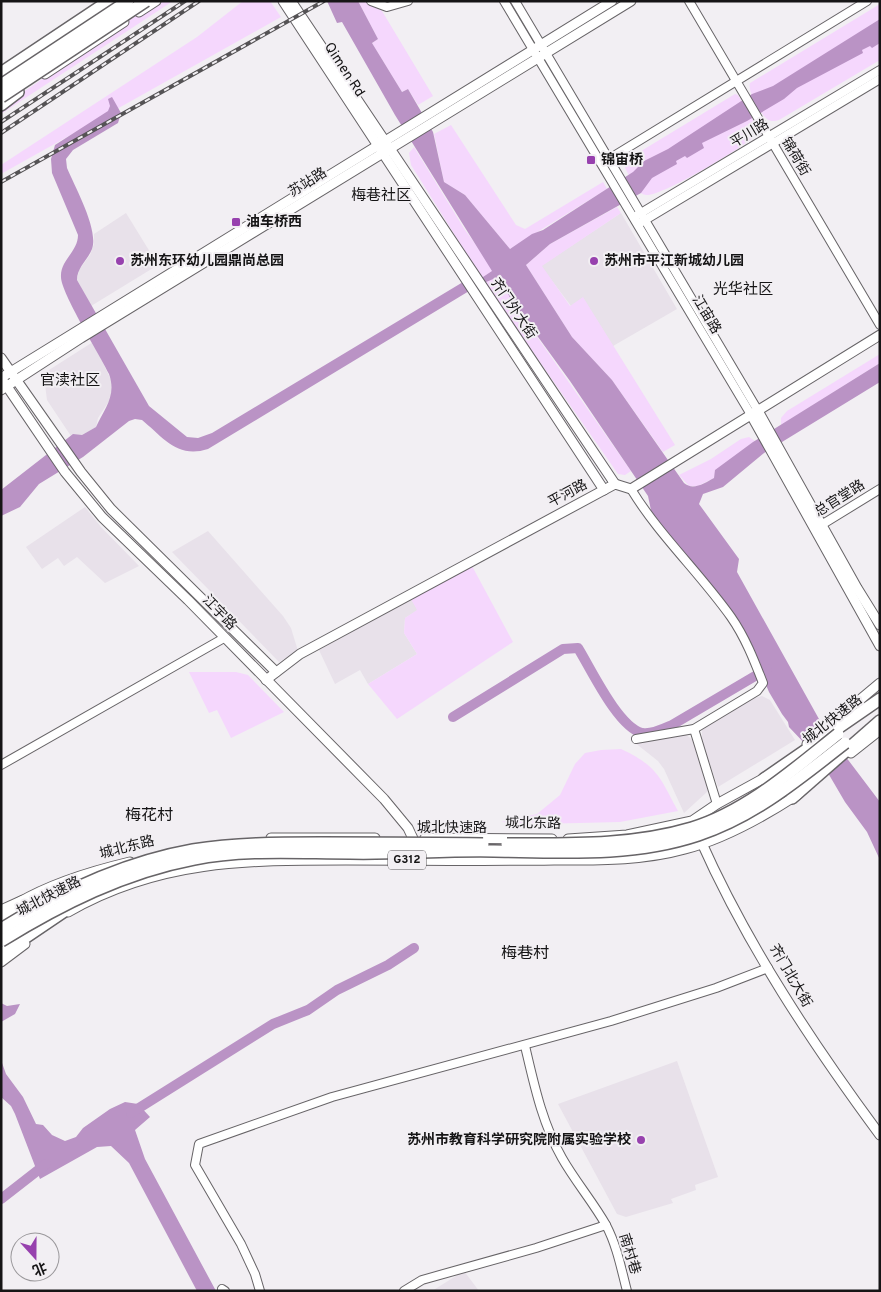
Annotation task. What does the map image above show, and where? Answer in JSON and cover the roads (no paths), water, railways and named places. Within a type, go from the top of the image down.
[{"type":"highway","points":[[1,85],[128,1]]},
{"type":"highway","points":[[1,97],[146,1]]},
{"type":"highway","points":[[1,73],[109,3]]},
{"type":"highway","points":[[1,104],[18,92]]},
{"type":"highway","points":[[764,779],[880,700]]},
{"type":"highway","name":"城北快速路","points":[[842,739],[880,700]]},
{"type":"highway","name":"城北快速路","points":[[1,941],[32,922],[100,888],[149,866],[192,850],[248,844],[578,844],[634,840],[692,828],[723,814],[772,785],[880,716]]},
{"type":"highway","points":[[792,798],[880,721]]},
{"type":"highway","points":[[1,919],[27,904],[92,876],[149,866]]},
{"type":"highway","points":[[1,956],[70,907],[149,866]]},
{"type":"highway","name":"城北快速路","points":[[1,929],[27,913],[94,880],[149,866]]},
{"type":"main road","points":[[18,92],[156,1]]},
{"type":"main road","name":"Qimen Rd","points":[[283,1],[305,28],[383,148]]},
{"type":"main road","name":"Qimen Rd","points":[[292,1],[305,28]]},
{"type":"main road","name":"苏站路","points":[[383,148],[396,132],[612,1]]},
{"type":"main road","name":"苏站路","points":[[4,389],[107,317],[383,148],[403,140],[436,121],[630,1]]},
{"type":"main road","points":[[1,77],[109,3]]},
{"type":"main road","name":"齐门外大街","points":[[383,148],[465,270],[483,289],[615,484]]},
{"type":"main road","name":"齐门外大街","points":[[465,270],[475,295],[604,490]]},
{"type":"main road","name":"苏站路","points":[[1,378],[79,335]]},
{"type":"main road","points":[[615,484],[634,486],[880,335]]},
{"type":"main road","name":"江宇路","points":[[1,358],[76,465],[131,530],[196,591],[276,672]]},
{"type":"main road","name":"江宇路","points":[[1,378],[4,389],[65,472],[117,533],[188,600],[384,799],[408,828],[425,860]]},
{"type":"main road","name":"江宙路","points":[[754,411],[818,527],[880,646]]},
{"type":"main road","name":"平河路","points":[[266,680],[300,654],[615,484]]},
{"type":"main road","name":"江宙路","points":[[818,527],[880,625]]},
{"type":"main road","name":"城北东路","points":[[1,912],[27,898],[100,869],[208,843],[305,837],[565,839],[627,835],[692,821],[716,804],[764,779],[880,683]]},
{"type":"main road","name":"G312","points":[[1,956],[57,919],[92,899],[184,869],[246,860],[496,861],[643,858],[687,849],[763,816],[818,782],[880,730]]},
{"type":"main road","name":"齐门北大街","points":[[692,821],[768,968],[795,1014],[880,1136]]},
{"type":"main road","points":[[1,962],[57,919]]},
{"type":"street","points":[[371,1],[387,7],[408,1]]},
{"type":"street","name":"江宙路","points":[[504,1],[537,47]]},
{"type":"street","name":"江宙路","points":[[515,1],[537,47],[634,222],[754,411]]},
{"type":"street","name":"锦荷街","points":[[689,1],[880,324]]},
{"type":"street","points":[[609,159],[867,1]]},
{"type":"street","points":[[109,3],[120,25]]},
{"type":"street","name":"江宙路","points":[[542,56],[609,159],[754,411]]},
{"type":"street","name":"平川路","points":[[771,140],[880,70]]},
{"type":"street","name":"平川路","points":[[634,222],[771,140],[880,79]]},
{"type":"street","points":[[634,486],[654,523],[732,618],[763,683],[757,691],[694,729],[636,739]]},
{"type":"street","name":"总官堂路","points":[[818,527],[880,489]]},
{"type":"street","points":[[1,766],[224,638]]},
{"type":"street","points":[[694,729],[716,804]]},
{"type":"street","points":[[260,1291],[255,1274],[241,1244],[195,1165],[199,1144],[332,1097],[525,1046],[716,988],[768,968]]},
{"type":"street","name":"南村巷","points":[[525,1046],[536,1095],[549,1130],[562,1158],[606,1224],[618,1255],[626,1291]]},
{"type":"street","points":[[404,1291],[422,1280],[536,1248],[606,1224]]},
{"type":"waterway","points":[[453,717],[563,649],[578,648],[615,709],[624,720],[642,733],[657,731],[672,725],[767,669]]},
{"type":"waterway","points":[[131,1113],[273,1024],[308,1010],[337,990],[388,965],[414,948]]},
{"type":"waterway","points":[[1,1199],[46,1164]]},
{"type":"railway","points":[[1,122],[185,1]]},
{"type":"railway","points":[[1,133],[199,1]]},
{"type":"railway","points":[[1,182],[324,1]]},
{"type":"place","name":"锦宙桥","points":[[591,160]]},
{"type":"place","name":"油车桥西","points":[[236,222]]},
{"type":"place","name":"苏州东环幼儿园鼎尚总园","points":[[120,261]]},
{"type":"place","name":"苏州市平江新城幼儿园","points":[[594,261]]},
{"type":"place","name":"苏州市教育科学研究院附属实验学校","points":[[641,1140]]},
{"type":"district","name":"梅巷社区","points":[[381,196]]},
{"type":"district","name":"光华社区","points":[[743,290]]},
{"type":"district","name":"官渎社区","points":[[70,381]]},
{"type":"district","name":"梅花村","points":[[149,816]]},
{"type":"district","name":"梅巷村","points":[[525,954]]}]
